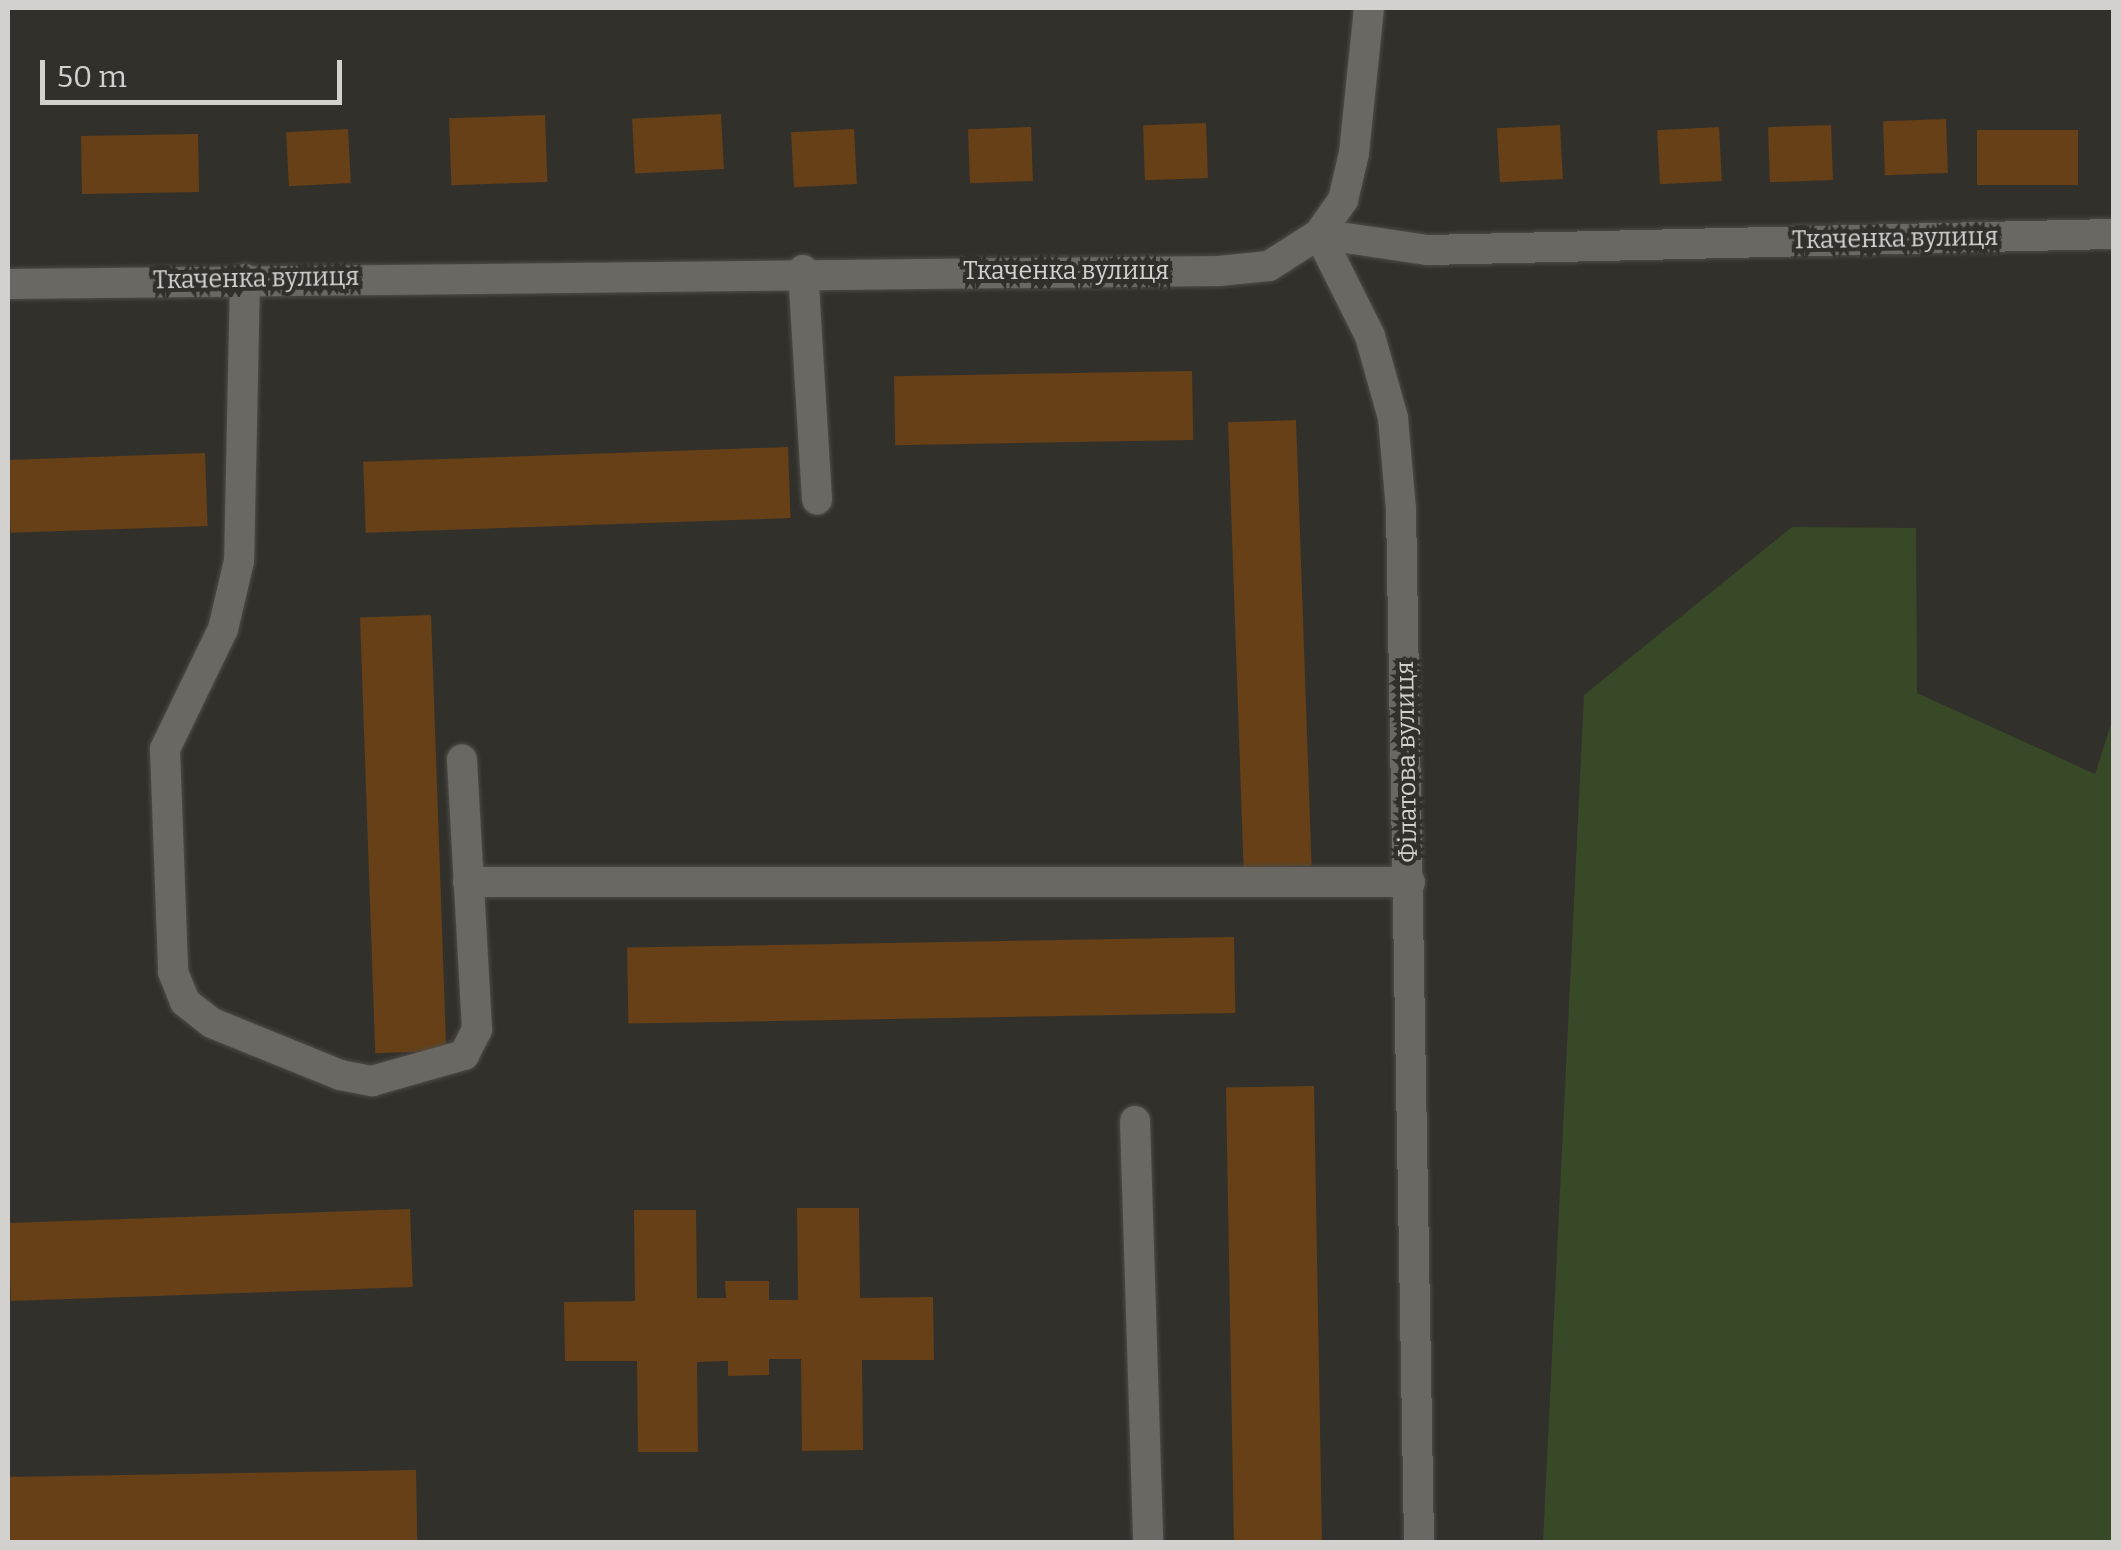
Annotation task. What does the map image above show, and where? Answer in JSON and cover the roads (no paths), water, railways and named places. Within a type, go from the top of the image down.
[{"type":"street","points":[[1319,234],[1343,200],[1354,153],[1369,8]]},
{"type":"street","name":"Ткаченка вулиця","points":[[8,284],[803,270],[1219,271],[1269,266],[1319,234],[1428,250],[2114,234]]},
{"type":"street","name":"Філатова вулиця","points":[[1319,234],[1370,336],[1393,418],[1410,882],[1419,1542]]},
{"type":"street","points":[[803,270],[817,500]]},
{"type":"street","points":[[245,279],[239,561],[223,629],[164,749],[173,972],[184,1002],[212,1023],[340,1076],[372,1081],[436,1070],[464,1055],[476,1030],[462,760]]},
{"type":"street","points":[[468,882],[1410,882]]},
{"type":"street","points":[[1135,1121],[1148,1542]]}]
